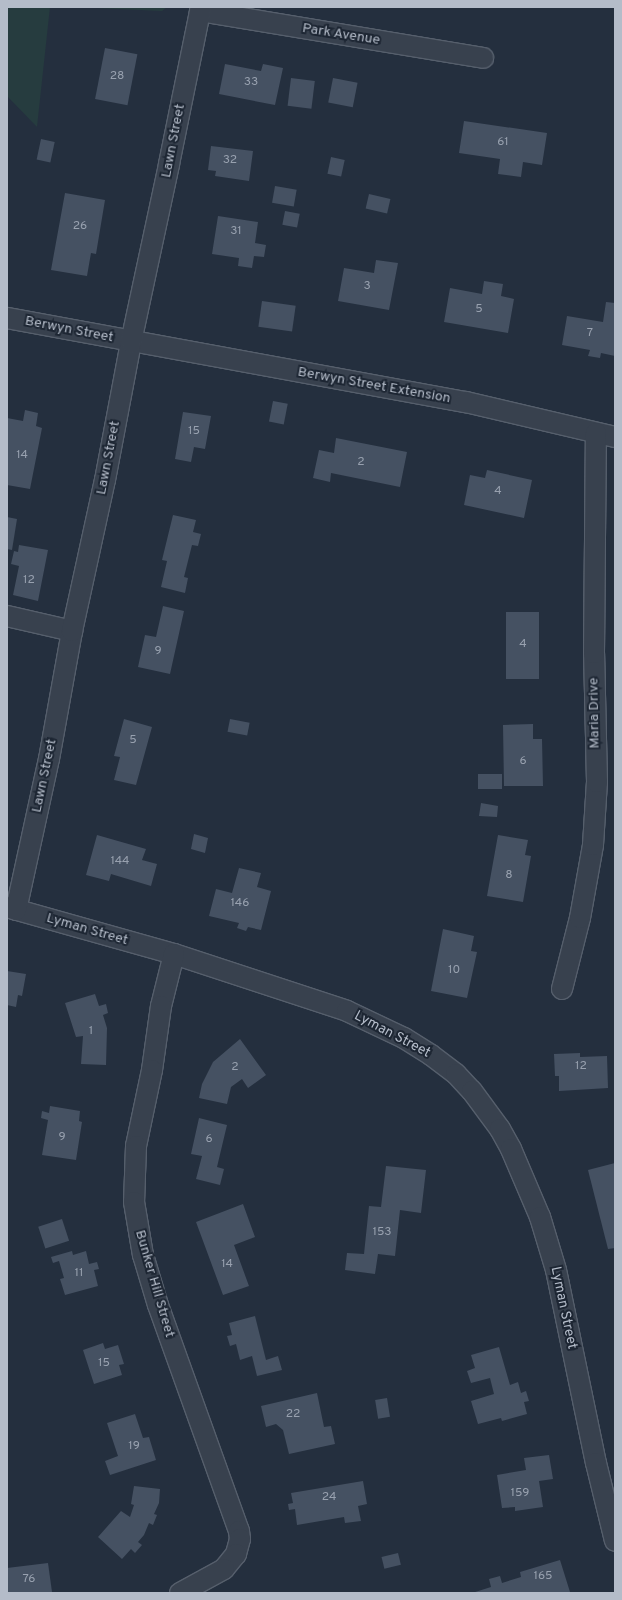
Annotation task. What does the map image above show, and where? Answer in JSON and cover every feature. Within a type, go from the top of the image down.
[{"type":"street","name":"Park Avenue","points":[[200,9],[483,58]]},
{"type":"street","name":"Lawn Street","points":[[12,909],[49,759],[72,630],[105,480],[131,342],[170,164],[200,9]]},
{"type":"street","name":"Berwyn Street","points":[[7,318],[131,342]]},
{"type":"street","name":"Berwyn Street Extension","points":[[131,342],[466,402],[606,435]]},
{"type":"street","name":"Maria Drive","points":[[562,989],[580,918],[593,845],[596,782],[594,653],[606,435]]},
{"type":"street","points":[[7,616],[72,630]]},
{"type":"street","name":"Lyman Street","points":[[12,909],[174,954],[347,1011],[375,1023],[431,1055],[456,1074],[472,1091],[500,1129],[511,1149],[540,1216],[556,1270],[595,1455],[615,1541]]},
{"type":"street","name":"Bunker Hill Street","points":[[174,954],[161,1006],[152,1070],[136,1146],[134,1202],[143,1255],[158,1305],[239,1530],[240,1539],[234,1557],[224,1568],[180,1593]]},
{"type":"green space","points":[[7,7],[50,7],[37,127],[7,96]]},
{"type":"green space","points":[[74,7],[167,7],[162,11]]},
{"type":"building","points":[[105,48],[137,54],[127,105],[95,99]]},
{"type":"building","points":[[225,64],[261,71],[263,64],[283,68],[275,105],[219,94]]},
{"type":"building","points":[[291,78],[315,81],[311,109],[288,106]]},
{"type":"building","points":[[333,78],[358,83],[353,107],[328,103]]},
{"type":"building","points":[[464,121],[547,133],[542,165],[523,162],[521,177],[498,174],[500,159],[459,153]]},
{"type":"building","points":[[41,139],[55,142],[50,162],[37,160]]},
{"type":"building","points":[[211,146],[253,151],[249,181],[215,176],[216,171],[208,170]]},
{"type":"building","points":[[331,157],[345,160],[341,177],[327,174]]},
{"type":"building","points":[[275,186],[297,190],[294,207],[272,203]]},
{"type":"building","points":[[65,193],[105,200],[96,254],[91,253],[87,276],[51,270]]},
{"type":"building","points":[[369,194],[390,199],[387,214],[366,209]]},
{"type":"building","points":[[285,211],[300,214],[297,228],[282,225]]},
{"type":"building","points":[[218,216],[258,222],[255,243],[266,245],[264,257],[254,256],[252,268],[238,266],[239,258],[212,254]]},
{"type":"building","points":[[376,260],[398,263],[389,310],[338,301],[344,268],[374,273]]},
{"type":"building","points":[[484,281],[503,284],[501,296],[514,299],[508,333],[444,322],[450,288],[482,294]]},
{"type":"building","points":[[262,301],[296,306],[292,331],[258,327]]},
{"type":"building","points":[[606,302],[615,303],[615,356],[601,353],[600,358],[588,356],[590,350],[562,345],[567,316],[603,322]]},
{"type":"building","points":[[273,401],[288,404],[284,424],[269,422]]},
{"type":"building","points":[[25,410],[38,413],[36,426],[42,428],[30,489],[7,485],[7,418],[23,421]]},
{"type":"building","points":[[183,412],[211,416],[205,449],[194,447],[191,462],[175,459]]},
{"type":"building","points":[[336,438],[407,452],[400,487],[331,473],[330,482],[313,478],[319,450],[334,453]]},
{"type":"building","points":[[487,470],[532,480],[524,518],[464,505],[470,475],[485,478]]},
{"type":"building","points":[[173,515],[196,520],[193,532],[201,534],[198,546],[192,545],[184,577],[188,578],[185,593],[161,587],[167,561],[162,560]]},
{"type":"building","points":[[7,517],[17,519],[12,550],[7,549]]},
{"type":"building","points":[[19,545],[48,550],[38,601],[13,595],[19,566],[11,564],[14,551],[18,552]]},
{"type":"building","points":[[163,606],[184,611],[170,674],[138,667],[145,635],[156,637]]},
{"type":"building","points":[[506,612],[539,612],[539,679],[506,679]]},
{"type":"building","points":[[124,719],[152,727],[136,785],[114,780],[120,757],[114,756]]},
{"type":"building","points":[[230,719],[250,723],[247,736],[228,732]]},
{"type":"building","points":[[533,724],[533,739],[542,739],[543,786],[504,786],[503,725]]},
{"type":"building","points":[[478,774],[502,774],[502,789],[478,789]]},
{"type":"building","points":[[481,803],[498,806],[497,817],[479,816]]},
{"type":"building","points":[[194,834],[208,838],[205,853],[191,849]]},
{"type":"building","points":[[97,835],[146,849],[142,860],[157,864],[151,886],[111,874],[109,881],[86,875]]},
{"type":"building","points":[[498,835],[528,840],[525,855],[531,856],[523,902],[487,896]]},
{"type":"building","points":[[239,868],[261,873],[257,887],[271,891],[261,930],[248,927],[246,931],[237,928],[239,923],[209,916],[216,889],[232,893]]},
{"type":"building","points":[[443,929],[474,936],[471,951],[477,952],[467,998],[431,991]]},
{"type":"building","points":[[7,971],[26,974],[22,996],[18,995],[16,1007],[7,1005]]},
{"type":"building","points":[[95,994],[99,1006],[106,1004],[108,1013],[103,1015],[107,1028],[106,1065],[81,1064],[83,1036],[76,1037],[65,1003]]},
{"type":"building","points":[[240,1039],[266,1075],[248,1088],[242,1079],[231,1087],[227,1104],[199,1098],[202,1084],[213,1062]]},
{"type":"building","points":[[580,1053],[580,1057],[607,1056],[608,1088],[559,1091],[559,1076],[555,1076],[554,1054]]},
{"type":"building","points":[[50,1106],[80,1111],[79,1121],[82,1122],[76,1160],[42,1155],[48,1120],[41,1118],[42,1111],[49,1113]]},
{"type":"building","points":[[199,1118],[227,1125],[217,1167],[224,1169],[220,1185],[196,1179],[202,1156],[191,1154]]},
{"type":"building","points":[[615,1163],[615,1248],[608,1249],[588,1170]]},
{"type":"building","points":[[386,1166],[426,1170],[421,1213],[400,1210],[395,1256],[378,1254],[375,1274],[345,1270],[347,1253],[364,1254],[369,1206],[381,1207]]},
{"type":"building","points":[[243,1204],[255,1237],[234,1245],[249,1286],[223,1295],[196,1222]]},
{"type":"building","points":[[62,1219],[69,1241],[45,1249],[38,1227]]},
{"type":"building","points":[[72,1251],[73,1255],[86,1251],[89,1264],[97,1262],[99,1269],[94,1270],[98,1286],[65,1295],[60,1279],[64,1278],[59,1261],[53,1263],[51,1257]]},
{"type":"building","points":[[255,1316],[266,1360],[278,1356],[282,1370],[257,1376],[252,1356],[240,1360],[236,1344],[230,1346],[227,1336],[232,1335],[229,1323]]},
{"type":"building","points":[[103,1343],[105,1349],[118,1345],[124,1364],[119,1365],[122,1375],[94,1384],[83,1350]]},
{"type":"building","points":[[499,1347],[510,1385],[518,1382],[521,1393],[526,1391],[529,1401],[524,1402],[527,1414],[502,1421],[501,1418],[478,1424],[471,1401],[494,1394],[490,1378],[471,1383],[467,1371],[475,1368],[471,1355]]},
{"type":"building","points":[[317,1393],[324,1427],[331,1426],[335,1444],[289,1454],[283,1430],[276,1424],[266,1427],[261,1406]]},
{"type":"building","points":[[387,1398],[390,1417],[378,1419],[375,1400]]},
{"type":"building","points":[[135,1414],[143,1438],[149,1437],[156,1460],[110,1475],[105,1461],[118,1456],[107,1423]]},
{"type":"building","points":[[549,1455],[553,1479],[539,1481],[543,1507],[515,1511],[515,1507],[502,1508],[497,1475],[526,1470],[524,1458]]},
{"type":"building","points":[[363,1481],[367,1504],[358,1506],[361,1521],[345,1523],[344,1517],[297,1525],[295,1509],[289,1510],[288,1504],[293,1503],[291,1493]]},
{"type":"building","points":[[134,1486],[160,1489],[159,1503],[154,1514],[157,1515],[153,1525],[149,1523],[144,1535],[138,1542],[142,1545],[135,1553],[131,1549],[122,1559],[98,1537],[121,1511],[130,1517],[134,1505],[131,1504]]},
{"type":"building","points":[[398,1553],[401,1565],[384,1569],[382,1557]]},
{"type":"building","points":[[560,1560],[570,1592],[472,1593],[491,1587],[489,1579],[500,1576],[502,1583],[521,1577],[520,1572]]},
{"type":"building","points":[[48,1563],[52,1592],[7,1593],[7,1568]]}]
